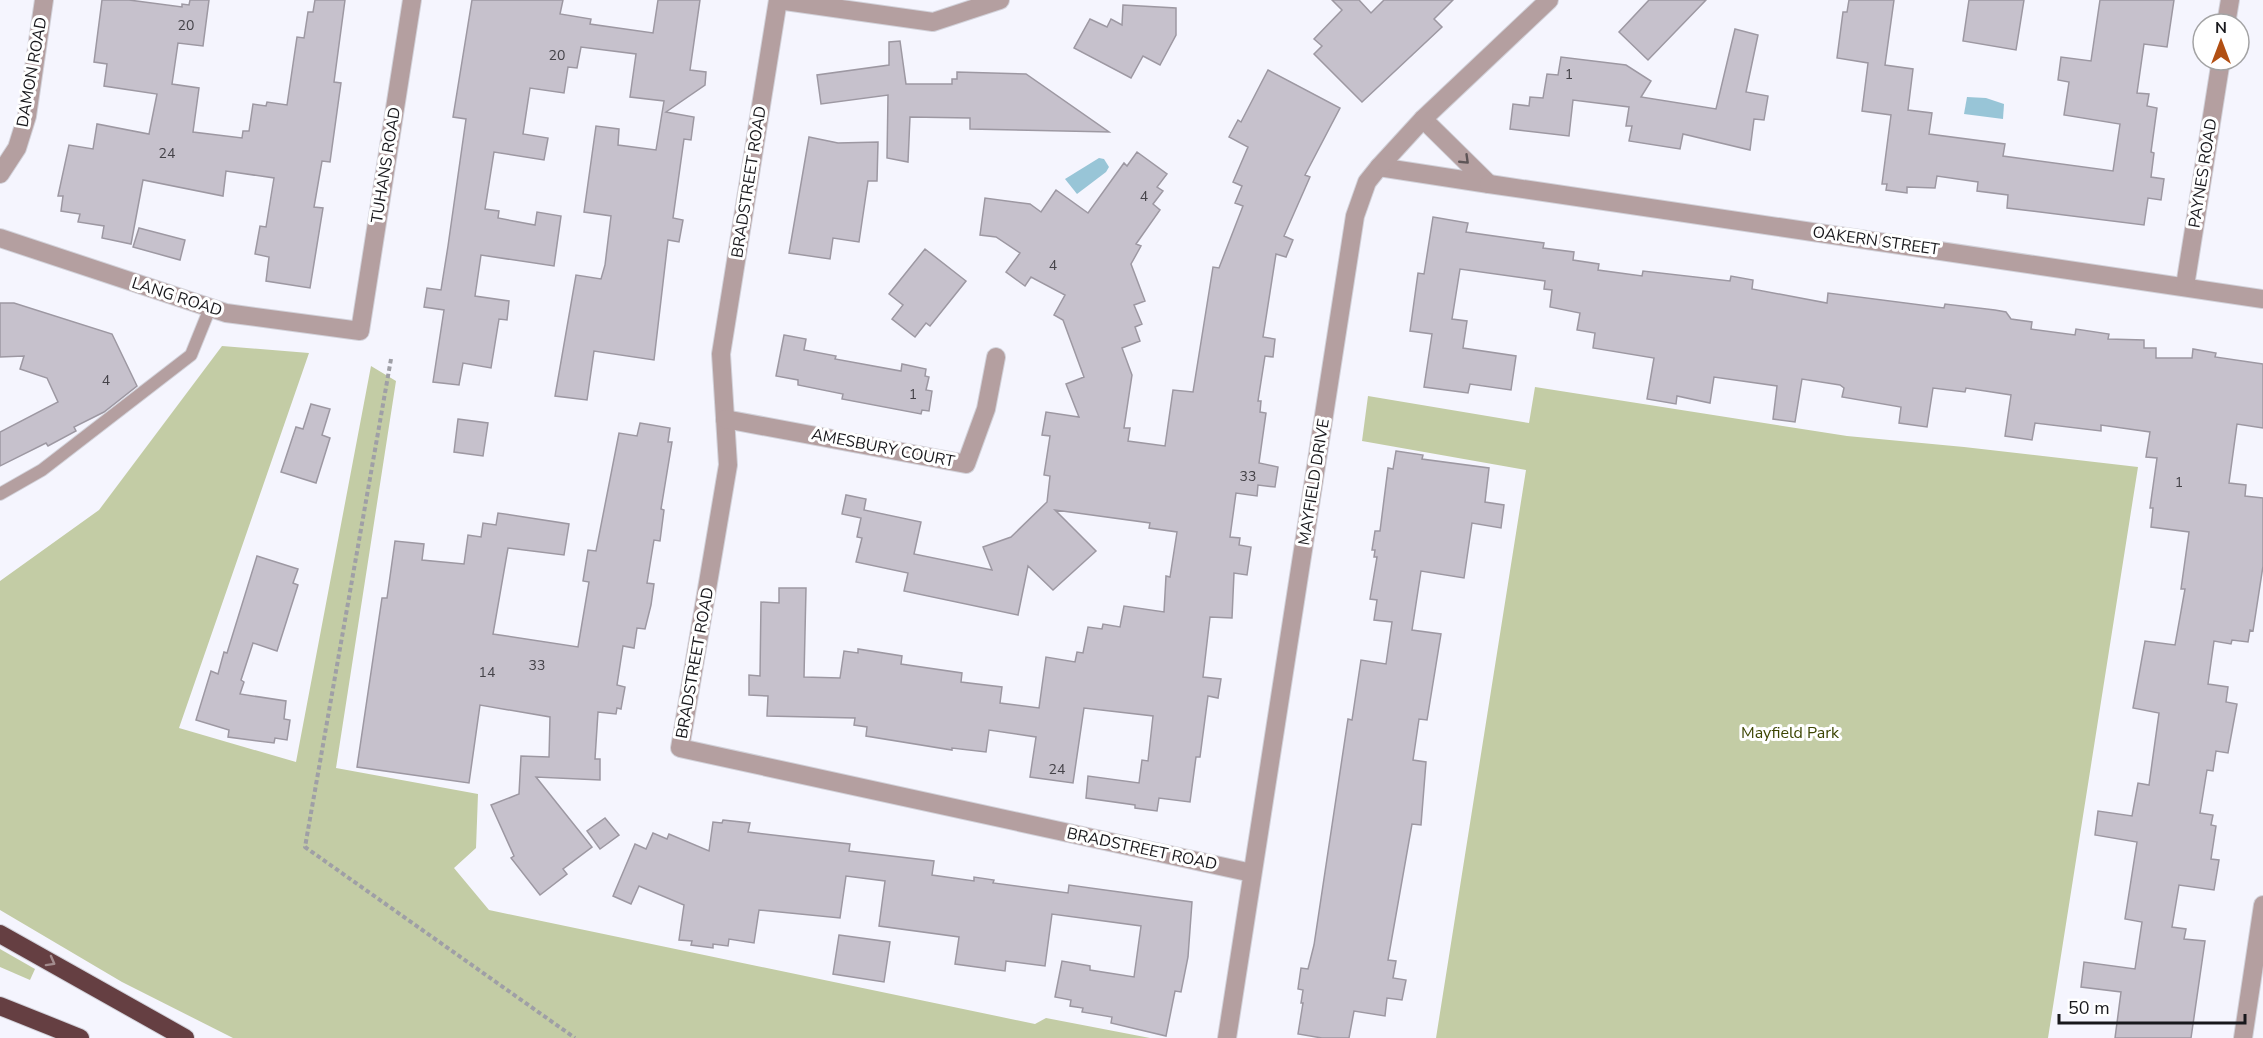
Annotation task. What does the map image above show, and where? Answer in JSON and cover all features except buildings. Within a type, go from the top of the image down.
[{"type":"highway","points":[[0,934],[185,1038]]},
{"type":"highway","points":[[0,1006],[80,1038]]},
{"type":"street","name":"DAMON ROAD","points":[[0,174],[17,148],[27,116],[44,0]]},
{"type":"street","name":"TUHANS ROAD","points":[[360,331],[412,0]]},
{"type":"street","points":[[778,0],[933,22],[1000,0]]},
{"type":"street","name":"BRADSTREET ROAD","points":[[778,0],[721,354],[728,465],[680,748],[1252,873]]},
{"type":"street","name":"MAYFIELD DRIVE","points":[[1227,1038],[1356,216],[1367,182],[1379,167],[1424,119],[1549,0]]},
{"type":"street","name":"PAYNES ROAD","points":[[2185,286],[2219,72]]},
{"type":"street","points":[[1424,119],[1490,184]]},
{"type":"street","name":"OAKERN STREET","points":[[1379,167],[2263,299]]},
{"type":"street","name":"LANG ROAD","points":[[0,237],[226,313],[360,331]]},
{"type":"street","name":"AMESBURY COURT","points":[[725,418],[966,464],[986,409],[996,357]]},
{"type":"street","points":[[2243,1038],[2263,905]]},
{"type":"lane","points":[[0,494],[51,463],[191,355],[210,308]]},
{"type":"path","points":[[391,359],[305,847],[575,1038]]},
{"type":"green space","points":[[222,346],[309,353],[179,728],[296,762],[371,366],[396,381],[336,768],[478,794],[476,848],[454,868],[489,910],[1035,1024],[1046,1018],[1150,1038],[233,1038],[122,982],[0,910],[0,581],[99,510]]},
{"type":"green space","name":"Mayfield Park","points":[[1535,387],[1847,436],[2138,467],[2048,1038],[1436,1038],[1526,470],[1362,441],[1368,396],[1529,423]]},
{"type":"green space","points":[[0,949],[35,969],[30,980],[0,967]]},
{"type":"water","points":[[1967,97],[1986,98],[2004,104],[2003,119],[1964,114]]},
{"type":"water","points":[[1099,158],[1104,159],[1109,167],[1106,172],[1077,194],[1065,179]]}]
